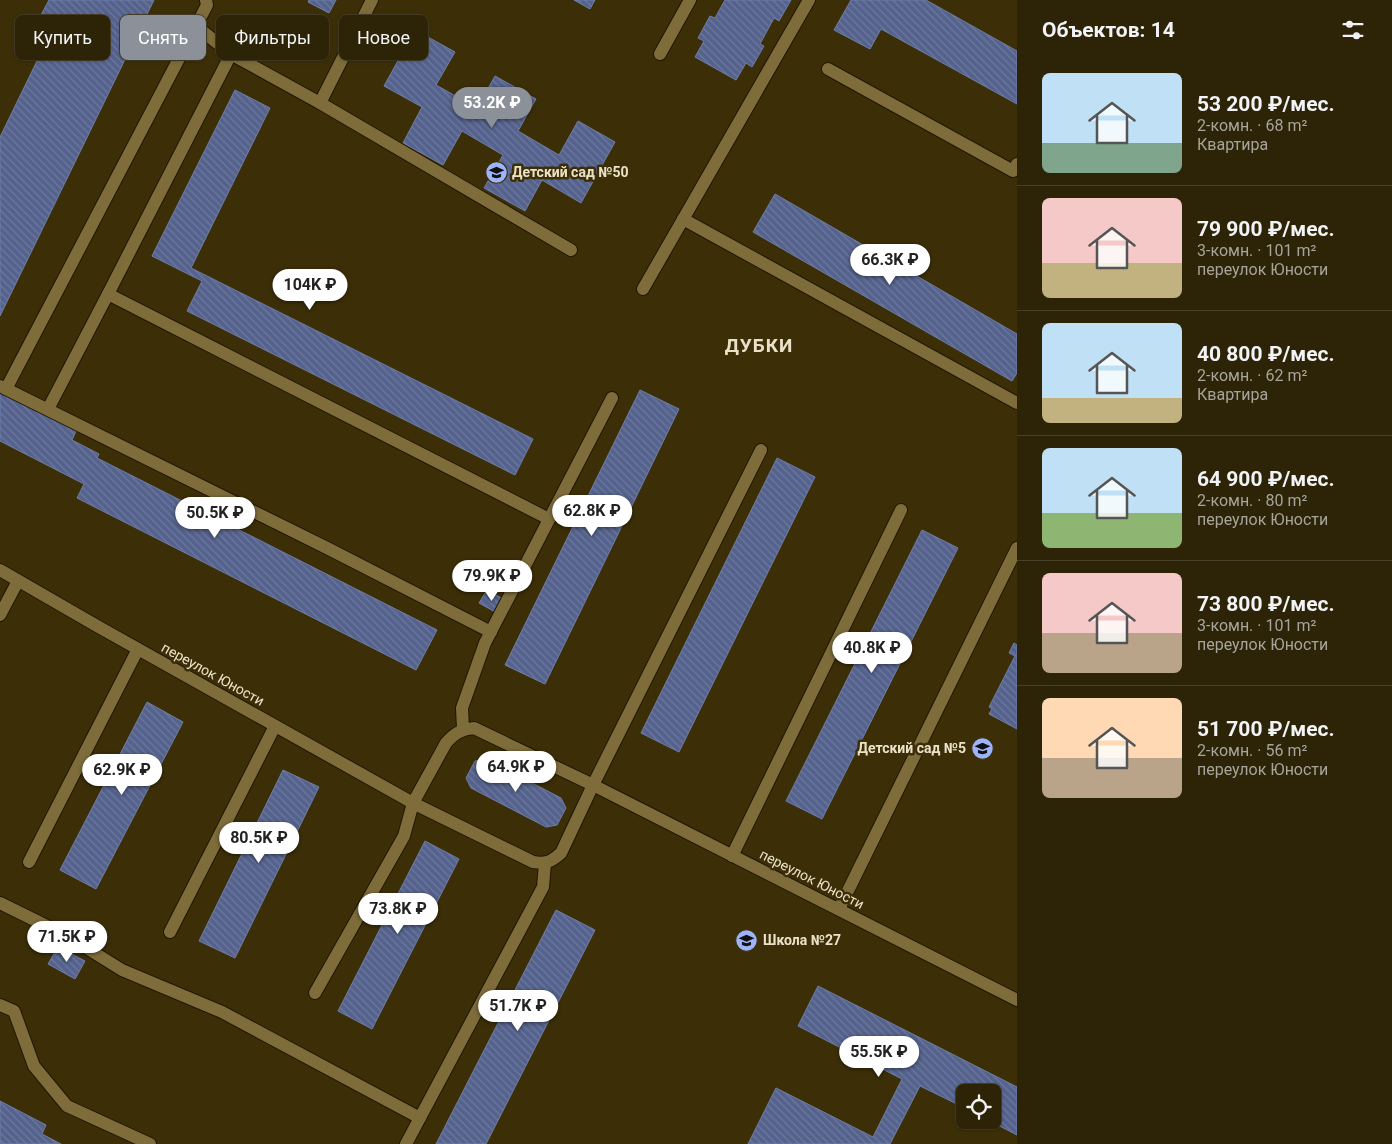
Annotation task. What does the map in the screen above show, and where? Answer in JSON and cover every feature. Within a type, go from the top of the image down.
[{"type":"street","points":[[202,15],[207,5],[206,0]]},
{"type":"street","points":[[320,103],[372,0]]},
{"type":"street","points":[[660,54],[690,0]]},
{"type":"street","points":[[643,289],[809,0]]},
{"type":"street","points":[[206,34],[216,42]]},
{"type":"street","points":[[178,60],[3,387],[491,632]]},
{"type":"street","points":[[48,409],[228,60]]},
{"type":"street","points":[[242,60],[320,103],[571,250]]},
{"type":"street","points":[[828,70],[1013,171],[1017,164]]},
{"type":"street","points":[[683,220],[1017,403]]},
{"type":"street","points":[[108,294],[549,519]]},
{"type":"street","points":[[315,993],[404,836],[413,803],[446,743],[453,735],[463,729],[462,708],[485,643],[612,398]]},
{"type":"street","points":[[406,1144],[543,887],[545,863],[553,861],[561,853],[593,785],[761,450]]},
{"type":"street","points":[[732,856],[901,510]]},
{"type":"street","points":[[839,909],[1017,548]]},
{"type":"street","name":"переулок Юности","points":[[0,570],[413,803],[533,862],[545,863]]},
{"type":"street","points":[[0,615],[18,581]]},
{"type":"street","points":[[29,862],[138,649]]},
{"type":"street","points":[[170,932],[275,726]]},
{"type":"street","name":"переулок Юности","points":[[463,729],[474,728],[593,785],[1017,1000]]},
{"type":"street","points":[[0,903],[69,937],[122,970],[222,1012],[420,1118]]},
{"type":"street","points":[[0,1005],[14,1011],[34,1066],[67,1106],[150,1144]]},
{"type":"building","points":[[49,0],[154,0],[147,15],[120,15],[120,60],[125,60],[0,316],[0,137],[37,60],[110,60],[110,15],[41,15]]},
{"type":"building","points":[[309,0],[336,0],[329,13],[308,2]]},
{"type":"building","points":[[574,0],[595,0],[590,9]]},
{"type":"building","points":[[725,0],[791,0],[779,21],[774,18],[760,44],[764,46],[752,67],[746,63],[736,80],[695,57],[704,41],[698,38],[710,16],[715,18]]},
{"type":"building","points":[[851,0],[926,0],[1017,51],[1017,104],[881,29],[870,49],[834,30]]},
{"type":"building","points":[[428,37],[455,52],[436,85],[477,108],[495,76],[536,99],[518,131],[559,155],[578,121],[615,142],[581,203],[542,180],[525,211],[484,188],[503,155],[462,131],[443,165],[403,143],[422,107],[384,86],[398,60],[428,60]]},
{"type":"building","points":[[235,90],[270,108],[191,268],[533,439],[515,475],[187,311],[202,281],[152,256]]},
{"type":"building","points":[[775,194],[1017,334],[1017,373],[1012,381],[753,232]]},
{"type":"building","points":[[640,390],[679,409],[545,684],[505,665]]},
{"type":"building","points":[[0,393],[76,431],[72,440],[99,454],[97,458],[437,630],[416,670],[77,498],[84,484],[0,441]]},
{"type":"building","points":[[777,458],[815,477],[679,752],[641,733]]},
{"type":"building","points":[[922,530],[958,548],[822,819],[786,801]]},
{"type":"building","points":[[487,590],[505,600],[497,613],[479,603]]},
{"type":"building","points":[[1014,643],[1017,645],[1017,729],[989,714],[992,709],[989,707],[1015,656],[1009,653]]},
{"type":"building","points":[[147,702],[183,722],[96,889],[60,870]]},
{"type":"building","points":[[486,759],[561,798],[566,808],[557,825],[546,827],[471,788],[466,778],[475,761]]},
{"type":"building","points":[[283,770],[319,787],[235,958],[199,941]]},
{"type":"building","points":[[425,841],[459,859],[372,1029],[338,1011]]},
{"type":"building","points":[[556,910],[595,930],[486,1144],[436,1144]]},
{"type":"building","points":[[58,947],[85,961],[75,979],[48,964]]},
{"type":"building","points":[[818,986],[1017,1087],[1017,1135],[1001,1127],[1001,1084],[956,1084],[956,1104],[920,1086],[890,1144],[748,1144],[776,1088],[873,1137],[902,1079],[798,1026]]},
{"type":"building","points":[[0,1101],[46,1125],[42,1134],[61,1144],[0,1144]]},
{"type":"place","name":"Детский сад №50","points":[[496,172]]},
{"type":"place","name":"Детский сад №5","points":[[982,748]]},
{"type":"place","name":"Школа №27","points":[[747,940]]},
{"type":"district","name":"ДУБКИ","points":[[759,345]]}]
